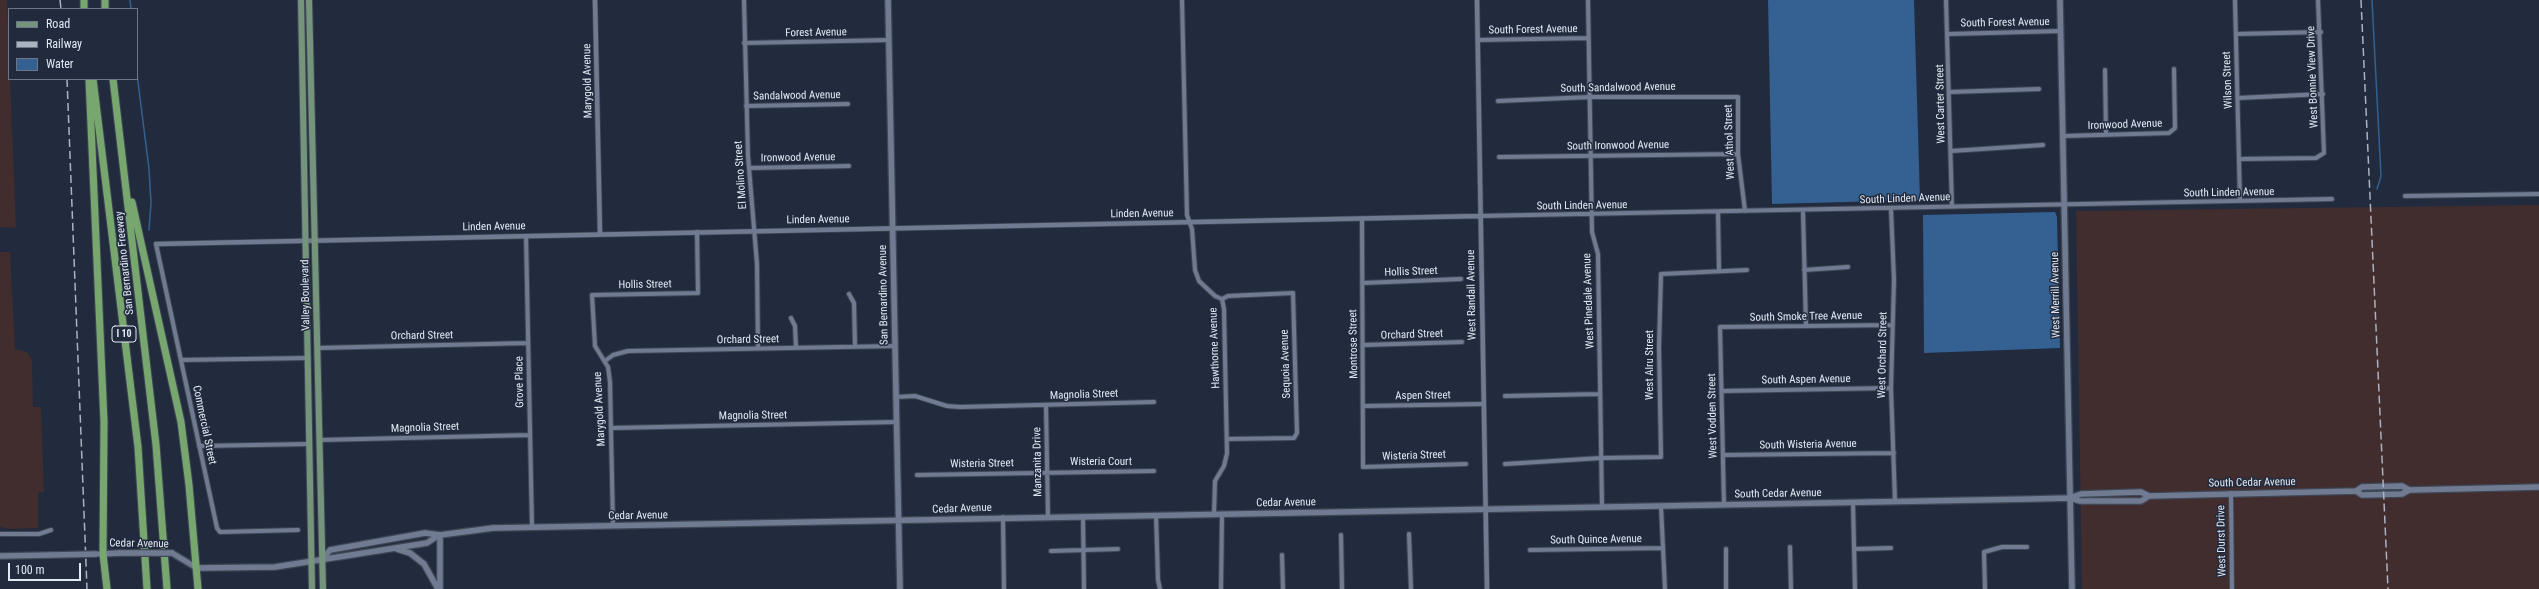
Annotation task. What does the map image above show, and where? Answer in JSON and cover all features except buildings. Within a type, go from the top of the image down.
[{"type":"highway","points":[[89,80],[104,422],[100,554],[108,589]]},
{"type":"highway","name":"San Bernardino Freeway","points":[[93,80],[138,447],[147,589]]},
{"type":"highway","name":"San Bernardino Freeway","points":[[113,80],[156,445],[167,589]]},
{"type":"highway","points":[[126,181],[140,230],[181,422],[198,589]]},
{"type":"main road","name":"Valley Boulevard","points":[[301,0],[312,589]]},
{"type":"main road","name":"Valley Boulevard","points":[[309,0],[323,589]]},
{"type":"main road","name":"San Bernardino Avenue","points":[[888,0],[900,589]]},
{"type":"main road","name":"West Merrill Avenue","points":[[2060,0],[2072,589]]},
{"type":"main road","name":"South Cedar Avenue","points":[[1485,509],[2070,498],[2081,494],[2141,492],[2149,496],[2356,491],[2362,495],[2402,494],[2409,490],[2539,488]]},
{"type":"main road","name":"South Cedar Avenue","points":[[2070,498],[2080,502],[2141,501],[2149,496]]},
{"type":"main road","name":"Cedar Avenue","points":[[322,560],[330,550],[425,533],[440,535],[493,528],[898,521],[1003,517],[1485,509]]},
{"type":"main road","name":"Cedar Avenue","points":[[0,556],[172,553],[197,568],[275,567],[427,543],[440,535]]},
{"type":"main road","points":[[439,589],[440,535]]},
{"type":"main road","points":[[395,548],[410,553],[424,564],[439,589]]},
{"type":"street","name":"Marygold Avenue","points":[[595,0],[600,234]]},
{"type":"street","name":"El Molino Street","points":[[744,0],[746,106],[756,264],[758,348]]},
{"type":"street","name":"Hawthorne Avenue","points":[[1182,0],[1187,215],[1197,276],[1215,296],[1222,299],[1224,310],[1227,459],[1215,481],[1213,491],[1214,514]]},
{"type":"street","name":"West Randall Avenue","points":[[1477,0],[1479,216],[1487,589]]},
{"type":"street","name":"West Pinedale Avenue","points":[[1588,0],[1592,232],[1598,254],[1602,506]]},
{"type":"street","name":"West Carter Street","points":[[1946,0],[1950,92],[1952,207]]},
{"type":"street","name":"Wilson Street","points":[[2235,0],[2240,202]]},
{"type":"street","name":"West Bonnie View Drive","points":[[2240,159],[2316,158],[2324,153],[2321,32],[2318,0]]},
{"type":"street","name":"South Forest Avenue","points":[[1948,34],[2061,31]]},
{"type":"street","points":[[2236,34],[2321,32]]},
{"type":"street","name":"South Forest Avenue","points":[[1478,40],[1588,38]]},
{"type":"street","name":"Forest Avenue","points":[[744,43],[889,40]]},
{"type":"street","name":"Ironwood Avenue","points":[[2063,136],[2169,133],[2175,128],[2174,69]]},
{"type":"street","points":[[2105,70],[2106,134]]},
{"type":"street","points":[[1950,92],[2039,89]]},
{"type":"street","points":[[2238,98],[2323,94]]},
{"type":"street","name":"South Sandalwood Avenue","points":[[1498,101],[1590,96],[1738,97]]},
{"type":"street","name":"West Athol Street","points":[[1738,97],[1738,154],[1745,211]]},
{"type":"street","name":"Sandalwood Avenue","points":[[746,106],[848,104]]},
{"type":"street","points":[[1951,151],[2043,145]]},
{"type":"street","name":"South Ironwood Avenue","points":[[1499,157],[1738,154]]},
{"type":"street","name":"Ironwood Avenue","points":[[749,168],[849,166]]},
{"type":"street","points":[[2405,196],[2539,194]]},
{"type":"street","name":"South Linden Avenue","points":[[1479,216],[1803,211],[2332,199]]},
{"type":"street","name":"West Orchard Street","points":[[1891,209],[1894,280],[1891,388],[1895,501]]},
{"type":"street","points":[[1803,211],[1806,326]]},
{"type":"street","points":[[1718,212],[1719,270],[1747,270]]},
{"type":"street","name":"Linden Avenue","points":[[156,244],[1189,222],[1362,220],[1479,216]]},
{"type":"street","name":"Montrose Street","points":[[1362,220],[1363,467]]},
{"type":"street","name":"Hollis Street","points":[[592,295],[698,293],[697,232]]},
{"type":"street","name":"Grove Place","points":[[526,236],[532,527]]},
{"type":"street","name":"Commercial Street","points":[[156,244],[217,528],[220,532],[298,530]]},
{"type":"street","points":[[1804,270],[1848,267]]},
{"type":"street","name":"West Alru Street","points":[[1601,458],[1661,457],[1658,347],[1661,274],[1719,270]]},
{"type":"street","name":"Hollis Street","points":[[1362,283],[1461,280]]},
{"type":"street","name":"Sequoia Avenue","points":[[1222,299],[1228,296],[1293,293],[1297,433],[1294,438],[1227,439]]},
{"type":"street","points":[[849,294],[854,303],[855,346]]},
{"type":"street","name":"Marygold Avenue","points":[[592,295],[594,338],[598,351],[605,361],[610,377],[613,526]]},
{"type":"street","points":[[791,318],[795,326],[796,348]]},
{"type":"street","name":"South Smoke Tree Avenue","points":[[1720,327],[1892,325]]},
{"type":"street","name":"West Vodden Street","points":[[1720,327],[1724,505]]},
{"type":"street","name":"Orchard Street","points":[[1363,345],[1462,342]]},
{"type":"street","name":"Orchard Street","points":[[317,348],[528,343]]},
{"type":"street","name":"Orchard Street","points":[[605,361],[613,355],[628,351],[895,346]]},
{"type":"street","points":[[181,360],[307,358]]},
{"type":"street","name":"South Aspen Avenue","points":[[1722,390],[1891,388]]},
{"type":"street","points":[[1505,396],[1600,394]]},
{"type":"street","name":"Magnolia Street","points":[[896,397],[916,396],[947,406],[960,407],[1046,406],[1154,402]]},
{"type":"street","name":"Aspen Street","points":[[1363,406],[1483,404]]},
{"type":"street","name":"Manzanita Drive","points":[[1046,406],[1048,517]]},
{"type":"street","name":"Magnolia Street","points":[[611,428],[896,422]]},
{"type":"street","name":"Magnolia Street","points":[[320,440],[530,435]]},
{"type":"street","points":[[199,446],[309,444]]},
{"type":"street","name":"South Wisteria Avenue","points":[[1723,455],[1894,453]]},
{"type":"street","points":[[1505,464],[1601,458]]},
{"type":"street","name":"Wisteria Street","points":[[1363,467],[1466,464]]},
{"type":"street","name":"Wisteria Court","points":[[1047,472],[1154,471]]},
{"type":"street","name":"Wisteria Street","points":[[918,475],[1047,472]]},
{"type":"street","name":"West Durst Drive","points":[[2231,493],[2232,589]]},
{"type":"street","points":[[1853,503],[1855,589]]},
{"type":"street","points":[[1661,506],[1665,589]]},
{"type":"street","points":[[1222,514],[1222,589]]},
{"type":"street","points":[[1156,515],[1158,580],[1160,589]]},
{"type":"street","points":[[1083,516],[1084,589]]},
{"type":"street","points":[[1003,517],[1004,589]]},
{"type":"street","points":[[0,534],[39,534],[51,530]]},
{"type":"street","points":[[1410,534],[1411,589]]},
{"type":"street","points":[[1341,535],[1342,589]]},
{"type":"street","points":[[1790,547],[1791,589]]},
{"type":"street","points":[[1985,589],[1984,552],[2002,547],[2027,547]]},
{"type":"street","name":"South Quince Avenue","points":[[1530,550],[1662,548]]},
{"type":"street","points":[[1854,549],[1891,548]]},
{"type":"street","points":[[1051,551],[1118,549]]},
{"type":"street","points":[[1726,549],[1726,589]]},
{"type":"street","points":[[1282,555],[1283,589]]},
{"type":"shaded area","points":[[0,0],[7,0],[8,80],[10,80],[16,228],[0,227]]},
{"type":"shaded area","points":[[2539,205],[2539,589],[2082,589],[2076,211]]},
{"type":"shaded area","points":[[0,252],[10,252],[15,349],[27,352],[32,360],[33,407],[41,407],[44,492],[38,492],[38,528],[9,529],[0,527]]},
{"type":"water","points":[[1768,0],[1914,0],[1920,200],[1772,204]]},
{"type":"water","points":[[2055,212],[2057,217],[2060,348],[1924,353],[1923,215]]},
{"type":"waterway","points":[[130,0],[131,8]]},
{"type":"waterway","points":[[2372,0],[2381,176],[2377,189]]},
{"type":"waterway","points":[[138,80],[149,169],[151,203],[149,230]]},
{"type":"railway","points":[[60,0],[61,8]]},
{"type":"railway","points":[[2361,0],[2388,589]]},
{"type":"railway","points":[[67,80],[87,589]]}]
